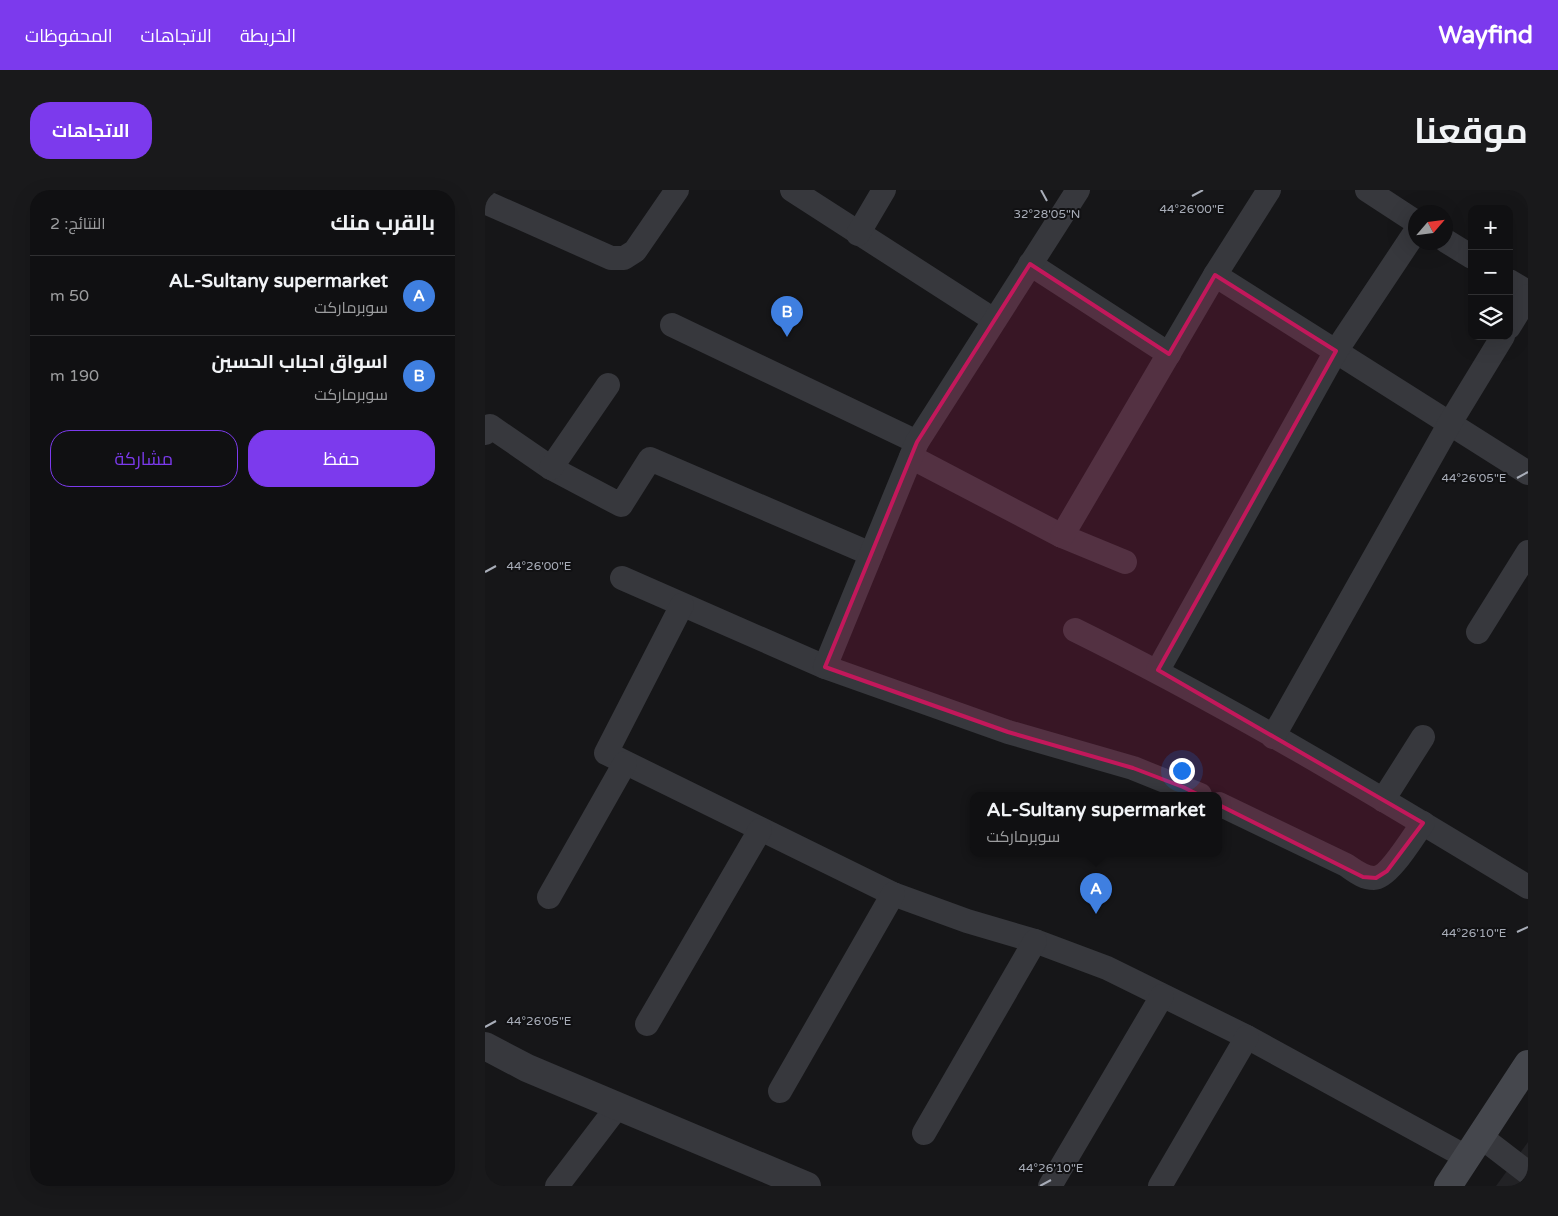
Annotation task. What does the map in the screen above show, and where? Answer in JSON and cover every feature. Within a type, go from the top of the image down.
[{"type":"main road","points":[[1448,1186],[1528,1064]]},
{"type":"street","points":[[485,202],[600,254],[611,258],[624,258],[635,251],[677,190]]},
{"type":"street","points":[[792,190],[994,320]]},
{"type":"street","points":[[859,234],[884,190]]},
{"type":"street","points":[[825,667],[914,449],[1078,190]]},
{"type":"street","points":[[1062,536],[1215,275],[1269,190]]},
{"type":"street","points":[[1367,190],[1408,217]]},
{"type":"street","points":[[1158,670],[1336,352],[1408,241]]},
{"type":"street","points":[[1453,246],[1468,255]]},
{"type":"street","points":[[1030,264],[1169,354]]},
{"type":"street","points":[[1215,275],[1528,473]]},
{"type":"street","points":[[1513,283],[1528,292]]},
{"type":"street","points":[[1513,320],[1528,296]]},
{"type":"street","points":[[672,325],[914,449],[1062,536],[1125,562]]},
{"type":"street","points":[[1273,737],[1450,423],[1501,340]]},
{"type":"street","points":[[551,468],[608,385]]},
{"type":"street","points":[[485,433],[491,426],[551,468],[621,505],[650,459],[871,554]]},
{"type":"street","points":[[1478,632],[1528,552]]},
{"type":"street","points":[[622,578],[825,667],[1008,732],[1133,768],[1193,792]]},
{"type":"street","points":[[683,605],[606,753],[893,894],[1035,941],[1107,968],[1528,1173]]},
{"type":"street","points":[[1075,630],[1158,670],[1423,822],[1528,887]]},
{"type":"street","points":[[1383,800],[1423,737]]},
{"type":"street","points":[[549,897],[625,763]]},
{"type":"street","points":[[1222,805],[1346,865],[1363,876],[1376,878],[1387,872],[1423,822]]},
{"type":"street","points":[[647,1024],[760,830]]},
{"type":"street","points":[[780,1091],[893,894]]},
{"type":"street","points":[[925,1133],[1035,941]]},
{"type":"street","points":[[1050,1186],[1162,996]]},
{"type":"street","points":[[1160,1186],[1247,1037]]},
{"type":"street","points":[[485,1046],[527,1068],[807,1186]]},
{"type":"street","points":[[557,1186],[618,1106]]},
{"type":"highlighted area","points":[[1030,264],[1169,354],[1215,275],[1336,351],[1158,670],[1423,823],[1387,871],[1376,878],[1363,877],[1183,787],[1133,768],[1008,732],[825,667],[917,442]]},
{"type":"shaded area","points":[[1528,1142],[1528,1186],[1496,1186]]},
{"type":"place","name":"اسواق احباب الحسين","points":[[787,337]]},
{"type":"place","name":"AL-Sultany supermarket","points":[[1096,914]]}]
